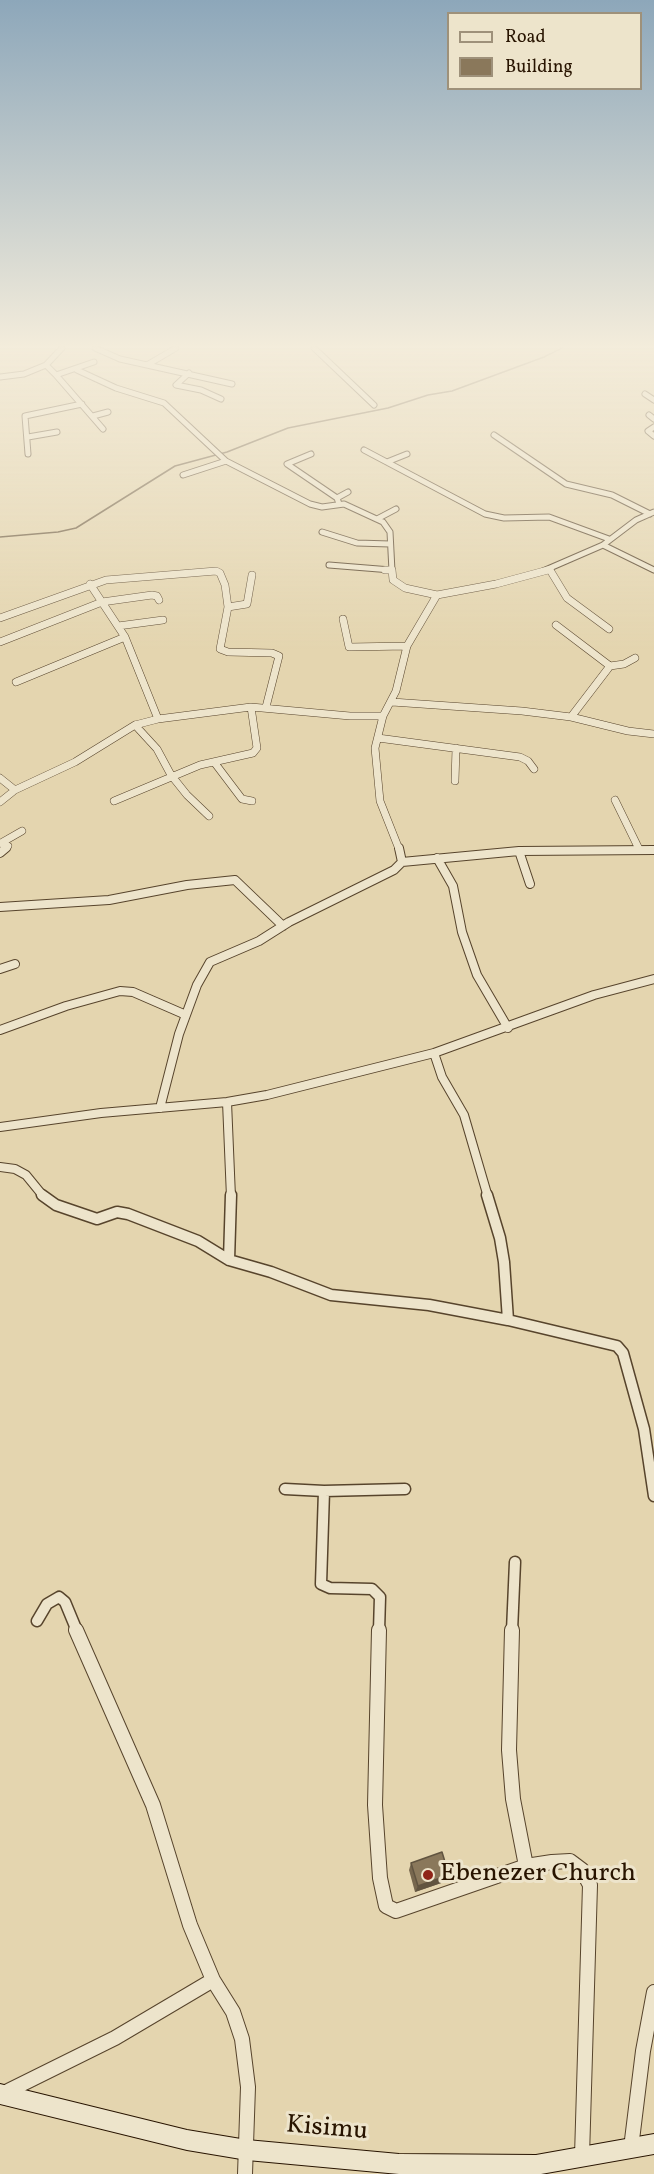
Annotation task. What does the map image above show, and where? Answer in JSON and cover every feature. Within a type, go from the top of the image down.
[{"type":"street","points":[[28,449],[28,454]]},
{"type":"street","points":[[214,449],[226,461],[309,504],[322,507],[338,501],[348,492]]},
{"type":"street","points":[[515,449],[566,484],[612,495],[652,513]]},
{"type":"street","points":[[363,450],[484,514],[504,518],[549,518],[606,542],[654,570]]},
{"type":"street","points":[[311,454],[287,464],[338,501],[377,519],[390,529],[393,580],[399,586],[437,595],[496,584],[550,569],[606,542],[636,520],[652,513]]},
{"type":"street","points":[[387,462],[407,454]]},
{"type":"street","points":[[183,475],[226,461]]},
{"type":"street","points":[[377,519],[396,509]]},
{"type":"street","points":[[322,532],[357,543],[390,544]]},
{"type":"street","points":[[329,565],[391,570]]},
{"type":"street","points":[[550,569],[567,598],[609,629]]},
{"type":"street","points":[[0,618],[90,584],[115,579],[216,571],[220,573],[225,585],[228,607],[219,646],[221,651],[272,653],[279,656],[266,707]]},
{"type":"street","points":[[228,607],[247,604],[252,574]]},
{"type":"street","points":[[90,584],[125,637],[158,719]]},
{"type":"street","points":[[0,642],[102,602],[152,595],[157,596],[159,600]]},
{"type":"street","points":[[402,862],[399,848],[380,801],[375,759],[383,716],[392,702],[407,646],[437,595]]},
{"type":"street","points":[[343,619],[349,647],[407,646]]},
{"type":"street","points":[[118,626],[163,620]]},
{"type":"street","points":[[556,625],[610,666]]},
{"type":"street","points":[[16,682],[125,637]]},
{"type":"street","points":[[571,717],[610,666],[624,664],[635,658]]},
{"type":"street","points":[[392,702],[522,711],[571,717],[628,731],[654,734]]},
{"type":"street","points":[[114,801],[171,775],[256,751],[252,707]]},
{"type":"street","points":[[0,802],[15,790],[75,762],[135,725],[158,719],[252,707],[350,716],[383,716]]},
{"type":"street","points":[[135,725],[157,749],[171,775],[187,795],[208,816]]},
{"type":"street","points":[[378,738],[520,757],[528,761],[534,770]]},
{"type":"street","points":[[454,781],[456,748]]},
{"type":"street","points":[[214,762],[243,799],[252,801]]},
{"type":"street","points":[[0,777],[15,790]]},
{"type":"street","points":[[615,800],[639,849]]},
{"type":"street","points":[[1,843],[22,831]]},
{"type":"street","points":[[0,853],[8,846],[1,843]]},
{"type":"street","points":[[160,1108],[186,1015],[201,977],[210,962],[253,944],[283,926],[394,870],[402,862],[519,851],[654,850]]},
{"type":"street","points":[[519,851],[530,884]]},
{"type":"street","points":[[437,858],[453,886],[467,952],[477,975],[508,1029]]},
{"type":"street","points":[[0,907],[109,900],[187,885],[235,880],[283,926]]},
{"type":"street","points":[[0,969],[15,964]]},
{"type":"street","points":[[0,1127],[227,1102],[277,1093],[434,1053],[508,1029],[594,995],[654,979]]},
{"type":"street","points":[[0,1030],[66,1006],[120,991],[134,992],[186,1015]]},
{"type":"street","points":[[434,1053],[442,1077],[464,1115],[500,1238],[508,1320]]},
{"type":"street","points":[[227,1102],[232,1212],[229,1260]]},
{"type":"street","points":[[0,1167],[15,1169],[26,1175],[43,1196],[56,1205],[92,1218],[117,1212],[128,1214],[198,1241],[229,1260],[271,1272],[331,1295],[429,1305],[508,1320],[617,1346],[623,1353],[648,1446],[654,1496]]},
{"type":"street","points":[[285,1489],[324,1491],[405,1489]]},
{"type":"street","points":[[324,1491],[321,1584],[330,1588],[372,1589],[380,1597],[375,1805],[380,1878],[386,1906],[396,1911],[526,1866],[570,1861],[582,1870],[590,1885],[582,2156]]},
{"type":"street","points":[[515,1562],[509,1683],[509,1750],[513,1799],[526,1866]]},
{"type":"street","points":[[37,1621],[47,1604],[54,1598],[59,1597],[65,1602],[100,1688],[153,1805],[190,1925],[213,1980],[232,2012],[242,2039],[248,2086],[245,2174]]},
{"type":"street","points":[[1,2094],[115,2038],[213,1980]]},
{"type":"street","points":[[631,2148],[643,2051],[654,1992]]},
{"type":"street","name":"Kisimu","points":[[1,2094],[187,2140],[247,2150],[399,2164],[537,2170],[582,2156],[654,2144]]},
{"type":"building","name":"Ebenezer Church","points":[[442,1852],[449,1875],[418,1886],[411,1863]]},
{"type":"waterway","points":[[0,537],[58,532],[76,528],[175,466],[233,449]]},
{"type":"place","name":"Ebenezer Church","points":[[428,1875]]}]
